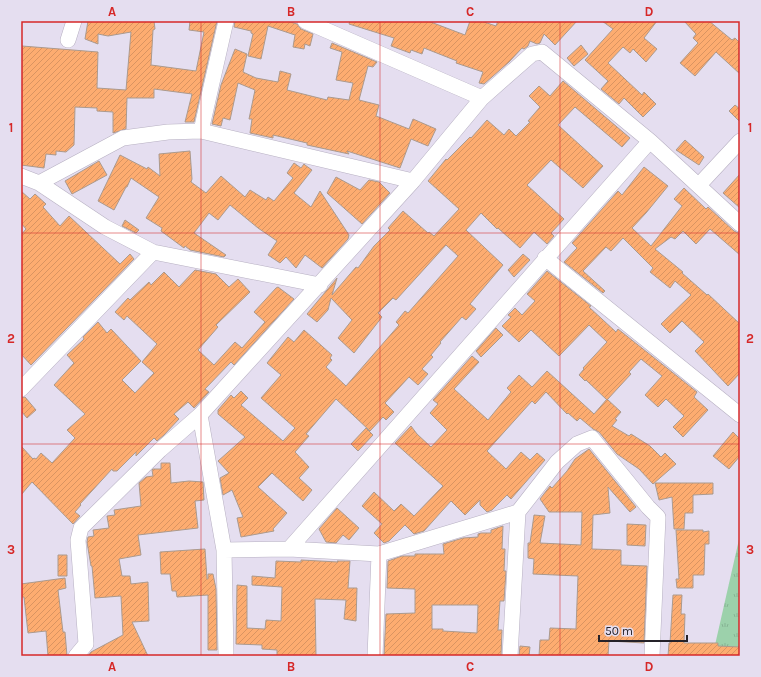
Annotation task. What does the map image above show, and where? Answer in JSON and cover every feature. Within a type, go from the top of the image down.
[{"type":"street","points":[[68,40],[74,21]]},
{"type":"street","points":[[200,131],[226,21]]},
{"type":"street","points":[[304,21],[482,98]]},
{"type":"street","points":[[76,656],[86,644],[78,540],[81,528],[160,450],[200,416],[413,181],[482,98],[532,54],[542,52],[650,141],[740,224]]},
{"type":"street","points":[[39,183],[123,138],[168,132],[200,131],[413,181]]},
{"type":"street","points":[[289,549],[650,141]]},
{"type":"street","points":[[699,185],[740,141]]},
{"type":"street","points":[[21,176],[39,183],[105,227],[153,252],[320,285]]},
{"type":"street","points":[[21,389],[153,252]]},
{"type":"street","points":[[546,258],[740,415]]},
{"type":"street","points":[[200,416],[224,550],[226,656]]},
{"type":"street","points":[[510,656],[518,512],[557,462],[577,444],[592,438],[648,507],[658,517],[652,656]]},
{"type":"street","points":[[224,550],[289,549],[380,554],[518,512]]},
{"type":"street","points":[[375,656],[380,554]]},
{"type":"green space","points":[[740,535],[740,656],[715,645]]},
{"type":"building","points":[[88,21],[154,21],[155,29],[153,30],[151,65],[196,71],[204,32],[189,30],[190,21],[217,21],[194,122],[185,122],[192,94],[154,89],[154,98],[127,98],[126,129],[113,133],[113,112],[97,111],[97,108],[75,107],[74,145],[66,152],[56,151],[56,155],[46,154],[44,168],[21,165],[22,46],[98,52],[97,88],[126,90],[131,32],[108,36],[98,34],[98,44],[85,39]]},
{"type":"building","points":[[235,21],[287,21],[297,24],[301,29],[313,34],[310,46],[305,44],[304,49],[293,47],[295,35],[268,26],[261,59],[248,56],[253,34],[251,31],[234,27]]},
{"type":"building","points":[[350,21],[428,21],[465,35],[470,21],[481,21],[496,26],[498,21],[577,21],[555,45],[544,34],[540,43],[537,44],[530,41],[528,46],[524,49],[522,48],[509,62],[484,84],[479,83],[483,72],[456,63],[457,61],[424,48],[422,54],[411,50],[410,53],[391,46],[394,38],[349,24]]},
{"type":"building","points":[[602,21],[657,21],[644,38],[657,49],[646,62],[633,49],[630,53],[623,47],[608,63],[642,95],[644,92],[656,104],[643,117],[624,98],[619,104],[601,89],[608,81],[585,60],[613,29]]},
{"type":"building","points":[[684,21],[709,21],[732,40],[735,38],[740,43],[740,74],[716,52],[695,76],[680,63],[698,43],[693,38],[696,34]]},
{"type":"building","points":[[332,43],[377,62],[373,67],[368,66],[359,100],[379,105],[376,116],[409,129],[413,119],[436,129],[428,146],[411,139],[400,168],[347,151],[349,154],[307,145],[307,143],[273,135],[273,138],[250,133],[252,119],[249,119],[255,90],[238,83],[230,120],[223,118],[221,126],[212,124],[221,85],[235,49],[247,54],[243,72],[256,78],[278,82],[280,71],[291,74],[287,90],[327,100],[328,97],[349,100],[353,83],[336,80],[342,52],[330,48]]},
{"type":"building","points":[[581,45],[588,54],[574,66],[567,58]]},
{"type":"building","points":[[563,81],[630,138],[622,147],[575,107],[558,125],[603,166],[583,188],[551,160],[527,185],[564,219],[551,233],[554,236],[547,244],[534,232],[520,248],[498,228],[497,229],[481,213],[466,230],[503,265],[470,304],[476,309],[466,320],[462,317],[440,342],[441,343],[431,355],[433,357],[422,369],[428,374],[418,385],[409,377],[385,403],[394,412],[386,420],[383,417],[370,431],[336,399],[306,434],[309,436],[295,452],[309,467],[299,478],[312,490],[303,501],[272,473],[258,487],[287,513],[273,529],[274,531],[241,537],[237,518],[243,517],[232,490],[223,495],[220,478],[229,473],[218,461],[245,437],[218,414],[218,410],[231,395],[234,398],[241,391],[248,398],[241,405],[283,441],[295,428],[261,398],[281,375],[267,363],[288,337],[294,342],[304,330],[332,355],[330,358],[332,360],[326,367],[346,386],[399,325],[396,322],[405,311],[408,313],[458,256],[446,245],[396,300],[393,298],[378,313],[382,317],[354,353],[338,338],[352,320],[331,298],[328,310],[317,322],[307,314],[337,278],[332,295],[356,267],[358,268],[374,246],[390,230],[388,228],[403,211],[428,233],[429,232],[434,236],[459,209],[428,181],[446,159],[447,160],[470,137],[471,138],[487,120],[504,135],[509,129],[516,136],[530,122],[528,121],[540,107],[529,96],[539,86],[550,96]]},
{"type":"building","points":[[735,105],[740,109],[740,122],[729,111]]},
{"type":"building","points":[[685,140],[704,157],[699,165],[676,150]]},
{"type":"building","points":[[190,151],[191,182],[206,193],[221,176],[245,197],[250,190],[266,200],[268,197],[274,201],[293,178],[287,173],[294,163],[301,168],[304,164],[312,170],[294,193],[311,207],[320,191],[349,235],[348,239],[322,268],[305,255],[296,268],[286,257],[280,263],[268,255],[277,241],[258,228],[230,205],[218,220],[209,213],[194,233],[226,255],[224,257],[190,250],[185,246],[184,248],[161,231],[162,228],[146,218],[159,197],[131,178],[114,210],[98,201],[120,155],[147,169],[148,167],[160,176],[159,154]]},
{"type":"building","points":[[99,161],[107,175],[72,194],[65,181]]},
{"type":"building","points":[[644,167],[668,186],[632,228],[651,246],[682,206],[674,199],[684,188],[706,209],[708,207],[734,231],[740,234],[740,255],[710,229],[696,244],[683,231],[675,239],[671,237],[655,249],[683,272],[682,273],[707,295],[708,294],[740,324],[740,373],[728,386],[695,351],[704,342],[682,321],[670,333],[661,324],[691,295],[675,281],[670,288],[650,272],[653,268],[623,238],[611,251],[606,247],[583,271],[605,291],[603,293],[564,262],[577,248],[572,243],[618,191],[622,195]]},
{"type":"building","points":[[740,174],[740,208],[723,193]]},
{"type":"building","points":[[336,177],[360,190],[369,180],[379,182],[390,193],[362,224],[327,193]]},
{"type":"building","points":[[21,191],[30,199],[35,194],[46,204],[43,207],[60,226],[69,216],[120,264],[130,254],[134,259],[31,365],[21,354],[21,235],[26,229],[21,223]]},
{"type":"building","points":[[125,220],[139,230],[136,233],[122,226]]},
{"type":"building","points":[[523,254],[530,260],[514,277],[508,270]]},
{"type":"building","points":[[195,270],[216,274],[229,287],[238,279],[250,292],[216,325],[218,327],[198,350],[214,365],[235,342],[242,348],[265,322],[254,312],[276,288],[278,287],[294,299],[234,365],[231,362],[205,389],[209,392],[194,408],[188,402],[174,414],[179,419],[164,435],[157,441],[154,438],[136,456],[136,452],[117,471],[113,471],[112,469],[80,504],[81,505],[75,512],[80,516],[73,524],[32,482],[21,495],[21,446],[33,459],[36,459],[41,453],[52,463],[75,438],[67,430],[85,414],[54,385],[74,363],[67,355],[84,339],[83,337],[98,322],[107,333],[111,329],[141,361],[122,380],[135,393],[154,373],[142,362],[157,344],[127,316],[124,320],[115,312],[128,298],[130,300],[149,282],[151,285],[164,272],[179,287]]},
{"type":"building","points":[[547,271],[591,306],[589,307],[616,332],[618,329],[697,392],[694,397],[708,410],[683,437],[673,427],[684,416],[666,399],[658,407],[645,395],[662,376],[641,359],[629,372],[631,374],[607,400],[579,375],[584,369],[583,368],[607,342],[589,325],[559,356],[531,330],[519,342],[502,326],[511,317],[508,315],[515,308],[522,315],[535,301],[527,294]]},
{"type":"building","points":[[496,328],[503,335],[481,357],[476,351]]},
{"type":"building","points":[[472,356],[479,362],[454,389],[488,420],[511,392],[507,388],[519,375],[532,387],[547,371],[594,414],[607,399],[621,412],[615,419],[617,420],[612,426],[629,436],[631,434],[650,446],[661,457],[665,453],[676,464],[653,484],[639,469],[617,454],[599,432],[580,418],[577,421],[568,413],[567,414],[546,392],[535,404],[532,401],[487,451],[506,469],[521,452],[530,460],[537,453],[545,460],[511,499],[507,495],[492,510],[487,512],[480,505],[480,500],[465,515],[451,501],[424,531],[414,534],[405,525],[389,541],[384,543],[374,533],[382,524],[362,506],[374,492],[394,511],[401,504],[414,516],[443,486],[395,443],[411,426],[431,447],[447,430],[430,413],[438,404],[433,400]]},
{"type":"building","points":[[25,397],[36,410],[27,418],[21,411],[21,398]]},
{"type":"building","points":[[366,428],[373,435],[358,451],[351,444]]},
{"type":"building","points":[[733,432],[740,439],[740,456],[729,469],[713,456]]},
{"type":"building","points":[[589,449],[636,507],[630,512],[608,487],[610,513],[593,515],[592,549],[621,550],[621,565],[647,566],[644,643],[609,641],[608,656],[539,656],[540,640],[549,640],[550,628],[576,629],[578,576],[533,574],[534,559],[528,558],[528,543],[530,543],[534,515],[545,516],[540,543],[581,545],[582,512],[549,512],[540,499],[550,486],[552,488],[567,471],[575,459]]},
{"type":"building","points":[[161,463],[170,463],[171,483],[189,481],[203,482],[204,500],[195,501],[198,528],[138,535],[141,555],[119,559],[122,576],[130,576],[131,584],[148,582],[149,621],[132,622],[148,656],[88,656],[91,652],[123,635],[121,596],[95,598],[92,566],[87,542],[88,537],[94,536],[93,530],[109,528],[107,516],[115,515],[114,510],[141,506],[139,483],[146,477],[153,476],[153,469],[161,469]]},
{"type":"building","points":[[655,483],[713,483],[713,494],[693,495],[693,513],[685,513],[684,529],[674,529],[672,497],[659,500]]},
{"type":"building","points":[[337,508],[359,528],[349,540],[343,535],[336,543],[326,542],[319,529]]},
{"type":"building","points":[[627,524],[646,525],[645,546],[627,545]]},
{"type":"building","points":[[503,526],[502,549],[505,549],[504,571],[506,571],[504,601],[500,601],[498,630],[502,630],[501,656],[384,656],[386,614],[415,613],[415,589],[387,588],[388,561],[402,556],[415,556],[415,554],[444,554],[443,544],[463,538],[478,537],[478,534],[481,533],[491,533],[491,530]],"holes":[[[432,605],[478,605],[477,633],[432,629]]]},
{"type":"building","points":[[676,530],[709,531],[709,544],[705,544],[704,575],[693,575],[693,588],[677,588],[676,579],[679,579]]},
{"type":"building","points":[[205,549],[207,579],[208,574],[213,574],[216,589],[217,650],[208,650],[208,595],[177,597],[176,591],[172,591],[170,574],[161,574],[160,552]]},
{"type":"building","points":[[58,555],[67,555],[67,576],[58,576]]},
{"type":"building","points":[[301,560],[338,562],[337,561],[350,561],[348,588],[357,588],[356,621],[344,619],[346,600],[315,599],[316,656],[277,656],[277,650],[262,649],[262,645],[236,644],[237,585],[247,586],[247,628],[265,629],[266,620],[281,621],[282,587],[252,585],[252,576],[275,578],[276,561],[301,562]]},
{"type":"building","points":[[65,578],[66,588],[58,590],[63,632],[65,632],[67,656],[48,656],[46,631],[28,633],[24,597],[21,597],[21,584]]},
{"type":"building","points":[[673,595],[682,595],[681,614],[685,614],[684,643],[718,643],[718,646],[740,647],[740,656],[668,656]]},
{"type":"building","points":[[520,646],[530,647],[529,656],[519,656]]}]
